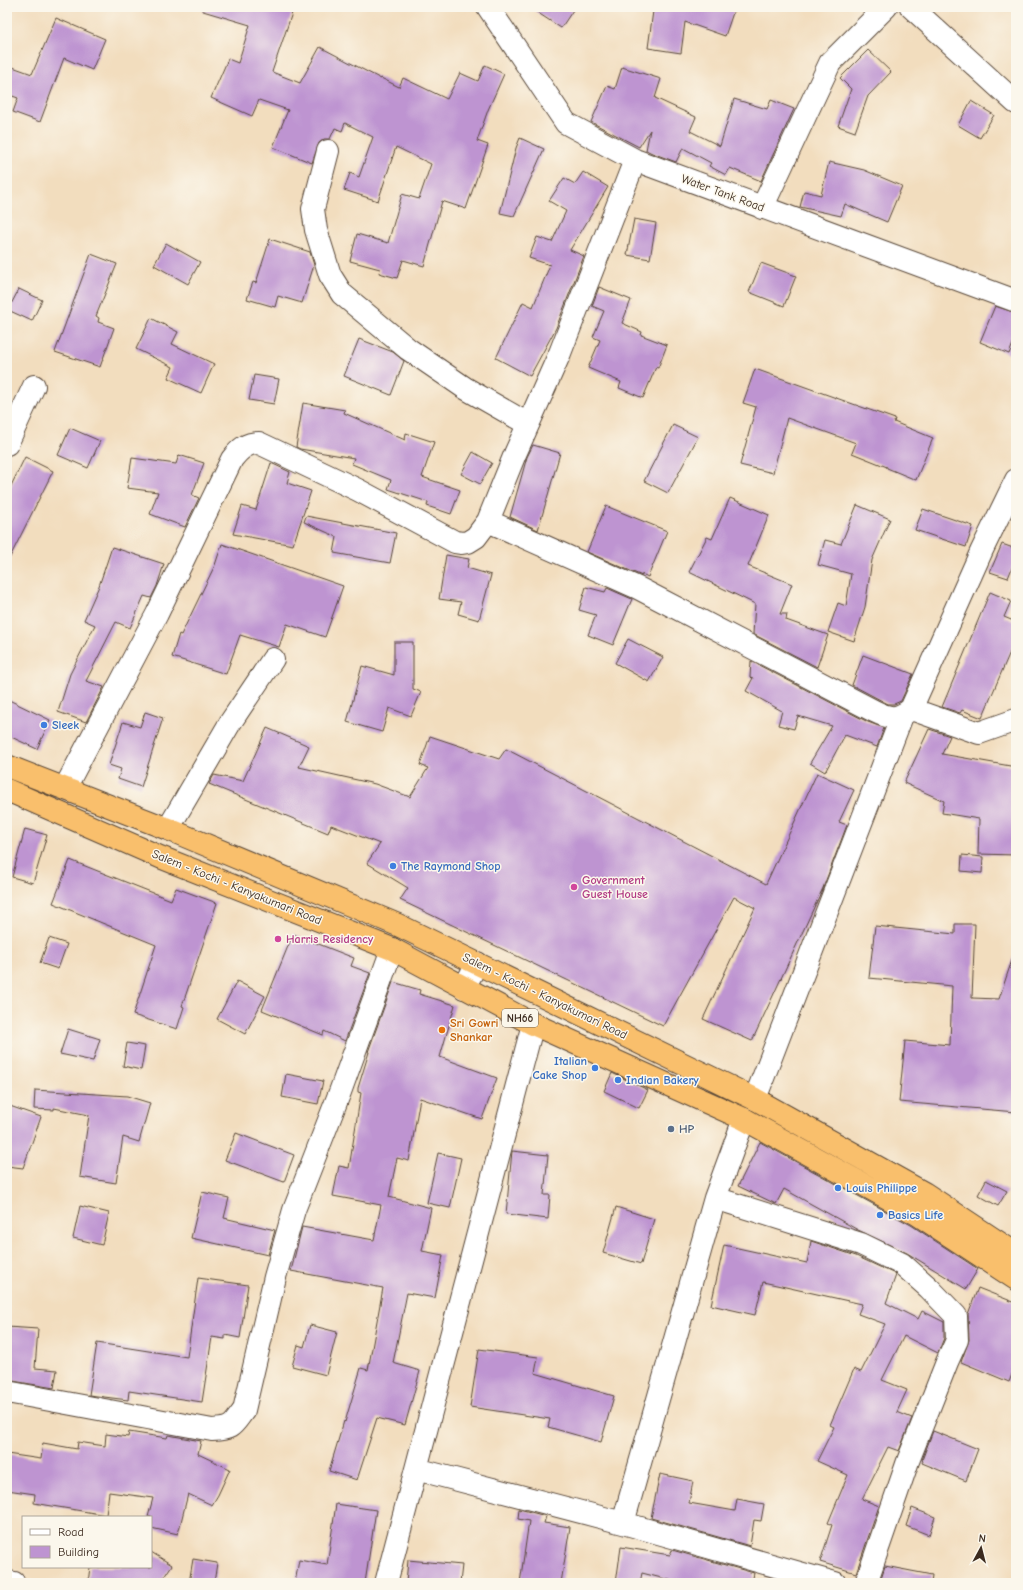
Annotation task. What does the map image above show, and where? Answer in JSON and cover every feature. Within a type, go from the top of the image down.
[{"type":"highway","name":"Salem - Kochi - Kanyakumari Road","points":[[7,766],[168,829],[398,925],[477,963],[755,1099],[924,1193],[1016,1254]]},
{"type":"highway","name":"Salem - Kochi - Kanyakumari Road","points":[[7,790],[160,857],[392,949],[533,1024],[744,1119],[917,1214],[1016,1280]]},
{"type":"street","name":"Water Tank Road","points":[[488,7],[566,123],[635,160],[1016,301]]},
{"type":"street","points":[[762,208],[830,63],[886,7]]},
{"type":"street","points":[[911,7],[1016,103]]},
{"type":"street","points":[[328,151],[313,209],[316,230],[330,275],[342,294],[408,349],[465,388],[528,424]]},
{"type":"street","points":[[65,788],[157,614],[232,459],[243,447],[251,443],[258,443],[358,490],[455,542],[468,542],[476,537],[488,521],[528,424],[560,353],[635,160]]},
{"type":"street","points":[[7,444],[34,386]]},
{"type":"street","points":[[755,1099],[907,712],[1016,480]]},
{"type":"street","points":[[488,521],[638,588],[885,716],[894,717],[907,712],[979,733],[1016,720]]},
{"type":"street","points":[[168,829],[230,723],[273,659]]},
{"type":"street","points":[[7,1392],[212,1430],[228,1429],[235,1423],[244,1410],[275,1277],[294,1210],[340,1092],[392,949]]},
{"type":"street","points":[[464,988],[477,963]]},
{"type":"street","points":[[386,1583],[533,1024]]},
{"type":"street","points":[[623,1523],[715,1198],[744,1119]]},
{"type":"street","points":[[715,1198],[861,1244],[902,1264],[929,1288],[956,1316],[957,1340],[908,1461],[866,1583]]},
{"type":"street","points":[[416,1469],[623,1523],[835,1583]]},
{"type":"street","points":[[7,1582],[14,1583]]},
{"type":"building","points":[[204,7],[283,7],[293,10],[272,72],[300,83],[320,47],[399,87],[403,78],[447,99],[460,73],[478,81],[485,65],[504,74],[488,110],[477,141],[488,145],[466,209],[442,201],[424,266],[403,260],[397,278],[379,273],[380,269],[350,261],[357,234],[388,243],[402,194],[419,199],[431,164],[396,147],[378,201],[344,190],[350,173],[359,177],[373,137],[345,123],[342,131],[335,128],[330,139],[324,139],[319,143],[312,163],[273,147],[288,110],[259,100],[252,116],[211,98],[228,59],[238,63],[250,25],[203,11]]},
{"type":"building","points":[[529,7],[575,7],[561,28]]},
{"type":"building","points":[[649,7],[735,7],[725,36],[685,22],[681,53],[648,48],[653,11],[648,10]]},
{"type":"building","points":[[56,18],[105,39],[92,70],[64,58],[40,122],[13,112],[18,98],[7,94],[7,65],[32,74]]},
{"type":"building","points":[[868,50],[891,72],[868,96],[855,132],[838,126],[851,89],[840,78]]},
{"type":"building","points":[[622,67],[661,79],[655,98],[696,117],[690,131],[720,146],[734,99],[767,109],[771,100],[794,109],[761,181],[730,168],[726,175],[709,166],[711,163],[683,148],[676,162],[652,153],[646,150],[650,130],[639,147],[591,122],[607,86],[615,89]]},
{"type":"building","points":[[971,101],[994,115],[980,138],[958,125]]},
{"type":"building","points":[[520,138],[544,149],[514,216],[500,213],[516,148]]},
{"type":"building","points":[[829,162],[864,170],[902,186],[887,222],[845,204],[841,216],[800,207],[804,191],[821,195]]},
{"type":"building","points":[[583,172],[608,187],[570,250],[584,256],[556,328],[530,376],[496,358],[523,302],[533,307],[550,265],[529,258],[537,237],[552,242],[566,211],[549,201],[564,178],[575,184]]},
{"type":"building","points":[[634,219],[656,223],[650,259],[627,255]]},
{"type":"building","points":[[270,239],[310,252],[314,265],[302,303],[278,296],[275,307],[247,299],[253,282],[256,283]]},
{"type":"building","points":[[166,243],[200,262],[188,284],[154,265]]},
{"type":"building","points":[[91,254],[117,264],[96,316],[99,318],[98,322],[114,328],[100,367],[55,352]]},
{"type":"building","points":[[761,263],[796,276],[784,306],[749,292]]},
{"type":"building","points":[[599,287],[631,300],[622,323],[642,332],[641,335],[667,345],[658,368],[656,367],[643,398],[619,388],[621,382],[588,368],[600,340],[593,337],[604,311],[592,306]]},
{"type":"building","points":[[19,289],[42,300],[32,321],[8,310]]},
{"type":"building","points":[[995,306],[1016,313],[1016,336],[1009,354],[980,342]]},
{"type":"building","points":[[151,318],[178,332],[172,344],[214,364],[201,393],[168,378],[173,367],[136,349]]},
{"type":"building","points":[[359,339],[393,352],[404,361],[391,395],[344,376]]},
{"type":"building","points":[[755,369],[895,419],[894,422],[933,438],[916,480],[852,453],[856,443],[787,418],[773,473],[740,465],[756,407],[743,403]]},
{"type":"building","points":[[254,375],[279,379],[274,404],[249,400]]},
{"type":"building","points":[[303,403],[345,410],[344,413],[405,440],[406,433],[434,442],[422,477],[460,490],[451,514],[427,506],[428,502],[388,489],[391,480],[352,464],[354,458],[300,449],[296,447]]},
{"type":"building","points":[[673,425],[698,437],[668,493],[644,481]]},
{"type":"building","points":[[70,428],[100,441],[88,468],[58,455]]},
{"type":"building","points":[[533,445],[560,453],[538,530],[510,517],[527,457]]},
{"type":"building","points":[[473,452],[492,463],[480,484],[461,474]]},
{"type":"building","points":[[179,455],[204,463],[192,495],[199,498],[185,527],[150,514],[158,492],[127,488],[132,458],[176,464]]},
{"type":"building","points":[[25,457],[53,471],[7,563],[7,494]]},
{"type":"building","points":[[271,463],[290,472],[287,483],[311,491],[293,545],[233,534],[242,506],[256,510]]},
{"type":"building","points":[[730,498],[769,515],[748,566],[792,584],[780,614],[787,614],[786,620],[828,635],[817,667],[753,634],[755,604],[689,572],[707,537],[712,539]]},
{"type":"building","points":[[857,505],[890,519],[872,560],[865,607],[854,641],[828,632],[838,603],[846,606],[851,574],[818,565],[825,540],[841,544]]},
{"type":"building","points":[[606,506],[667,531],[648,577],[642,574],[642,576],[587,552]]},
{"type":"building","points":[[923,509],[973,526],[966,547],[915,530]]},
{"type":"building","points":[[306,516],[396,533],[390,563],[334,553],[337,537],[304,522]]},
{"type":"building","points":[[222,544],[343,586],[325,637],[287,624],[279,647],[240,635],[226,674],[172,657],[179,634],[181,635],[215,565]]},
{"type":"building","points":[[1002,544],[1016,549],[1016,558],[1008,578],[990,572]]},
{"type":"building","points":[[112,547],[164,564],[157,586],[151,598],[144,596],[130,628],[116,622],[86,681],[104,687],[86,722],[58,712],[70,674],[95,625],[84,620],[99,586]]},
{"type":"building","points":[[446,555],[469,559],[467,568],[491,575],[479,620],[458,614],[461,602],[439,599]]},
{"type":"building","points":[[586,587],[605,592],[607,588],[632,599],[613,645],[588,635],[596,615],[579,610]]},
{"type":"building","points":[[990,592],[1011,601],[1004,617],[1016,622],[1016,638],[982,718],[962,710],[960,713],[942,707]]},
{"type":"building","points":[[628,639],[663,657],[649,682],[615,663]]},
{"type":"building","points":[[394,642],[413,642],[413,689],[421,692],[411,716],[389,708],[382,732],[347,722],[362,666],[394,675]]},
{"type":"building","points":[[863,655],[913,674],[901,701],[894,704],[888,704],[852,685]]},
{"type":"building","points":[[751,661],[868,722],[884,728],[877,747],[845,735],[825,772],[810,763],[832,726],[798,716],[794,729],[778,725],[782,711],[746,691],[753,678],[750,677]]},
{"type":"building","points":[[7,699],[50,720],[37,749],[7,735]]},
{"type":"building","points":[[145,712],[163,718],[141,787],[118,779],[121,769],[109,765],[123,722],[140,727]]},
{"type":"building","name":"Government Guest House","points":[[267,728],[309,746],[299,767],[375,784],[410,797],[428,768],[420,765],[430,736],[499,759],[506,749],[766,884],[817,773],[854,790],[839,822],[847,825],[823,888],[752,1041],[703,1019],[755,908],[734,897],[663,1026],[400,900],[408,888],[367,863],[380,844],[331,825],[328,833],[209,784],[214,775],[243,781]]},
{"type":"building","points":[[929,729],[950,736],[942,754],[1016,767],[1016,855],[978,854],[979,819],[942,813],[944,801],[904,783]]},
{"type":"building","points":[[25,829],[47,835],[33,883],[12,877]]},
{"type":"building","points":[[962,855],[983,857],[982,873],[961,871]]},
{"type":"building","points":[[70,860],[171,900],[176,888],[217,903],[182,1006],[184,1007],[177,1029],[133,1015],[156,945],[53,903]]},
{"type":"building","points":[[955,924],[975,924],[972,998],[999,999],[1013,957],[1016,958],[1016,1112],[899,1102],[905,1041],[950,1045],[952,986],[869,978],[875,926],[955,934]]},
{"type":"building","points":[[293,934],[354,958],[351,966],[370,973],[345,1041],[324,1031],[323,1035],[262,1010]]},
{"type":"building","points":[[49,938],[67,944],[58,969],[40,963]]},
{"type":"building","points":[[237,981],[265,996],[245,1034],[217,1019]]},
{"type":"building","points":[[393,982],[420,990],[419,994],[455,1005],[440,1057],[497,1078],[482,1119],[420,1098],[409,1161],[397,1158],[389,1197],[431,1208],[422,1251],[443,1255],[435,1298],[407,1293],[393,1363],[420,1371],[405,1425],[377,1418],[357,1480],[329,1471],[361,1368],[368,1370],[383,1288],[291,1271],[302,1227],[374,1240],[381,1205],[333,1196],[339,1166],[349,1168],[361,1093],[358,1092],[358,1088],[368,1052]]},
{"type":"building","points":[[68,1029],[100,1039],[93,1061],[60,1054]]},
{"type":"building","points":[[127,1043],[145,1046],[141,1070],[123,1066]]},
{"type":"building","points":[[612,1073],[648,1090],[639,1108],[604,1091]]},
{"type":"building","points":[[286,1074],[323,1081],[318,1104],[282,1097]]},
{"type":"building","points":[[35,1090],[127,1096],[150,1103],[139,1142],[123,1137],[116,1183],[80,1177],[89,1115],[54,1108],[54,1110],[34,1109]]},
{"type":"building","points":[[7,1105],[41,1117],[23,1168],[7,1166]]},
{"type":"building","points":[[236,1133],[294,1155],[284,1182],[225,1160]]},
{"type":"building","points":[[760,1142],[911,1225],[978,1269],[966,1289],[907,1253],[858,1230],[784,1189],[776,1204],[738,1186]]},
{"type":"building","points":[[512,1151],[548,1155],[544,1195],[550,1195],[548,1219],[506,1214]]},
{"type":"building","points":[[438,1153],[461,1158],[450,1208],[427,1203]]},
{"type":"building","points":[[986,1180],[1007,1191],[998,1206],[978,1195]]},
{"type":"building","points":[[202,1192],[229,1198],[224,1218],[275,1230],[268,1255],[191,1238]]},
{"type":"building","points":[[80,1206],[109,1213],[102,1245],[73,1238]]},
{"type":"building","points":[[616,1207],[654,1219],[641,1264],[603,1253]]},
{"type":"building","points":[[811,1241],[856,1256],[895,1274],[896,1275],[886,1303],[918,1319],[922,1311],[944,1322],[944,1338],[938,1353],[904,1336],[882,1380],[907,1390],[897,1412],[912,1418],[899,1451],[888,1447],[862,1499],[879,1506],[856,1573],[820,1562],[832,1525],[828,1523],[848,1475],[817,1461],[834,1427],[830,1425],[854,1369],[861,1372],[885,1324],[858,1314],[862,1304],[763,1282],[755,1315],[711,1305],[724,1245],[807,1263]]},
{"type":"building","points":[[198,1278],[248,1285],[240,1338],[225,1335],[225,1339],[212,1337],[202,1402],[129,1391],[128,1400],[89,1395],[97,1343],[187,1357]]},
{"type":"building","points":[[978,1288],[1016,1303],[1016,1364],[1009,1382],[961,1362],[969,1340],[968,1314]]},
{"type":"building","points":[[310,1325],[337,1332],[326,1375],[292,1366],[298,1345],[304,1347]]},
{"type":"building","points":[[7,1327],[38,1329],[35,1368],[57,1370],[54,1388],[7,1380]]},
{"type":"building","points":[[479,1349],[538,1357],[535,1373],[614,1396],[601,1442],[548,1427],[550,1419],[470,1407]]},
{"type":"building","points":[[933,1431],[978,1449],[966,1481],[922,1463]]},
{"type":"building","points":[[129,1432],[167,1438],[168,1435],[201,1441],[198,1454],[230,1469],[212,1505],[188,1494],[178,1534],[152,1528],[152,1516],[148,1516],[153,1498],[109,1492],[106,1515],[34,1503],[35,1494],[7,1490],[7,1454],[41,1459],[43,1443],[77,1449],[78,1442],[105,1446],[106,1434],[128,1437]]},
{"type":"building","points":[[660,1474],[693,1481],[689,1503],[735,1511],[737,1499],[764,1504],[761,1521],[754,1520],[750,1546],[651,1518]]},
{"type":"building","points":[[336,1504],[376,1510],[365,1583],[295,1583],[299,1560],[327,1565]]},
{"type":"building","points":[[912,1508],[935,1517],[929,1535],[906,1526]]},
{"type":"building","points":[[519,1509],[546,1516],[544,1523],[570,1527],[561,1583],[520,1583],[529,1521],[518,1519]]},
{"type":"building","points":[[621,1547],[670,1555],[672,1550],[754,1573],[752,1583],[681,1583],[642,1573],[640,1583],[616,1583]]},
{"type":"building","points":[[152,1553],[172,1565],[160,1583],[88,1583],[90,1568],[152,1568]]},
{"type":"building","points":[[193,1559],[217,1563],[214,1583],[189,1583]]},
{"type":"building","points":[[408,1560],[462,1565],[460,1583],[406,1583]]},
{"type":"building","points":[[885,1566],[932,1575],[931,1583],[888,1583],[880,1581]]},
{"type":"place","name":"Sleek","points":[[44,725]]},
{"type":"place","name":"The Raymond Shop","points":[[393,866]]},
{"type":"place","name":"Government Guest House","points":[[574,887]]},
{"type":"place","name":"Harris Residency","points":[[278,939]]},
{"type":"place","name":"Sri Gowri Shankar","points":[[442,1030]]},
{"type":"place","name":"Italian Cake Shop","points":[[595,1068]]},
{"type":"place","name":"Indian Bakery","points":[[618,1080]]},
{"type":"place","name":"HP","points":[[671,1129]]},
{"type":"place","name":"Louis Philippe","points":[[838,1188]]},
{"type":"place","name":"Basics Life","points":[[880,1215]]}]
